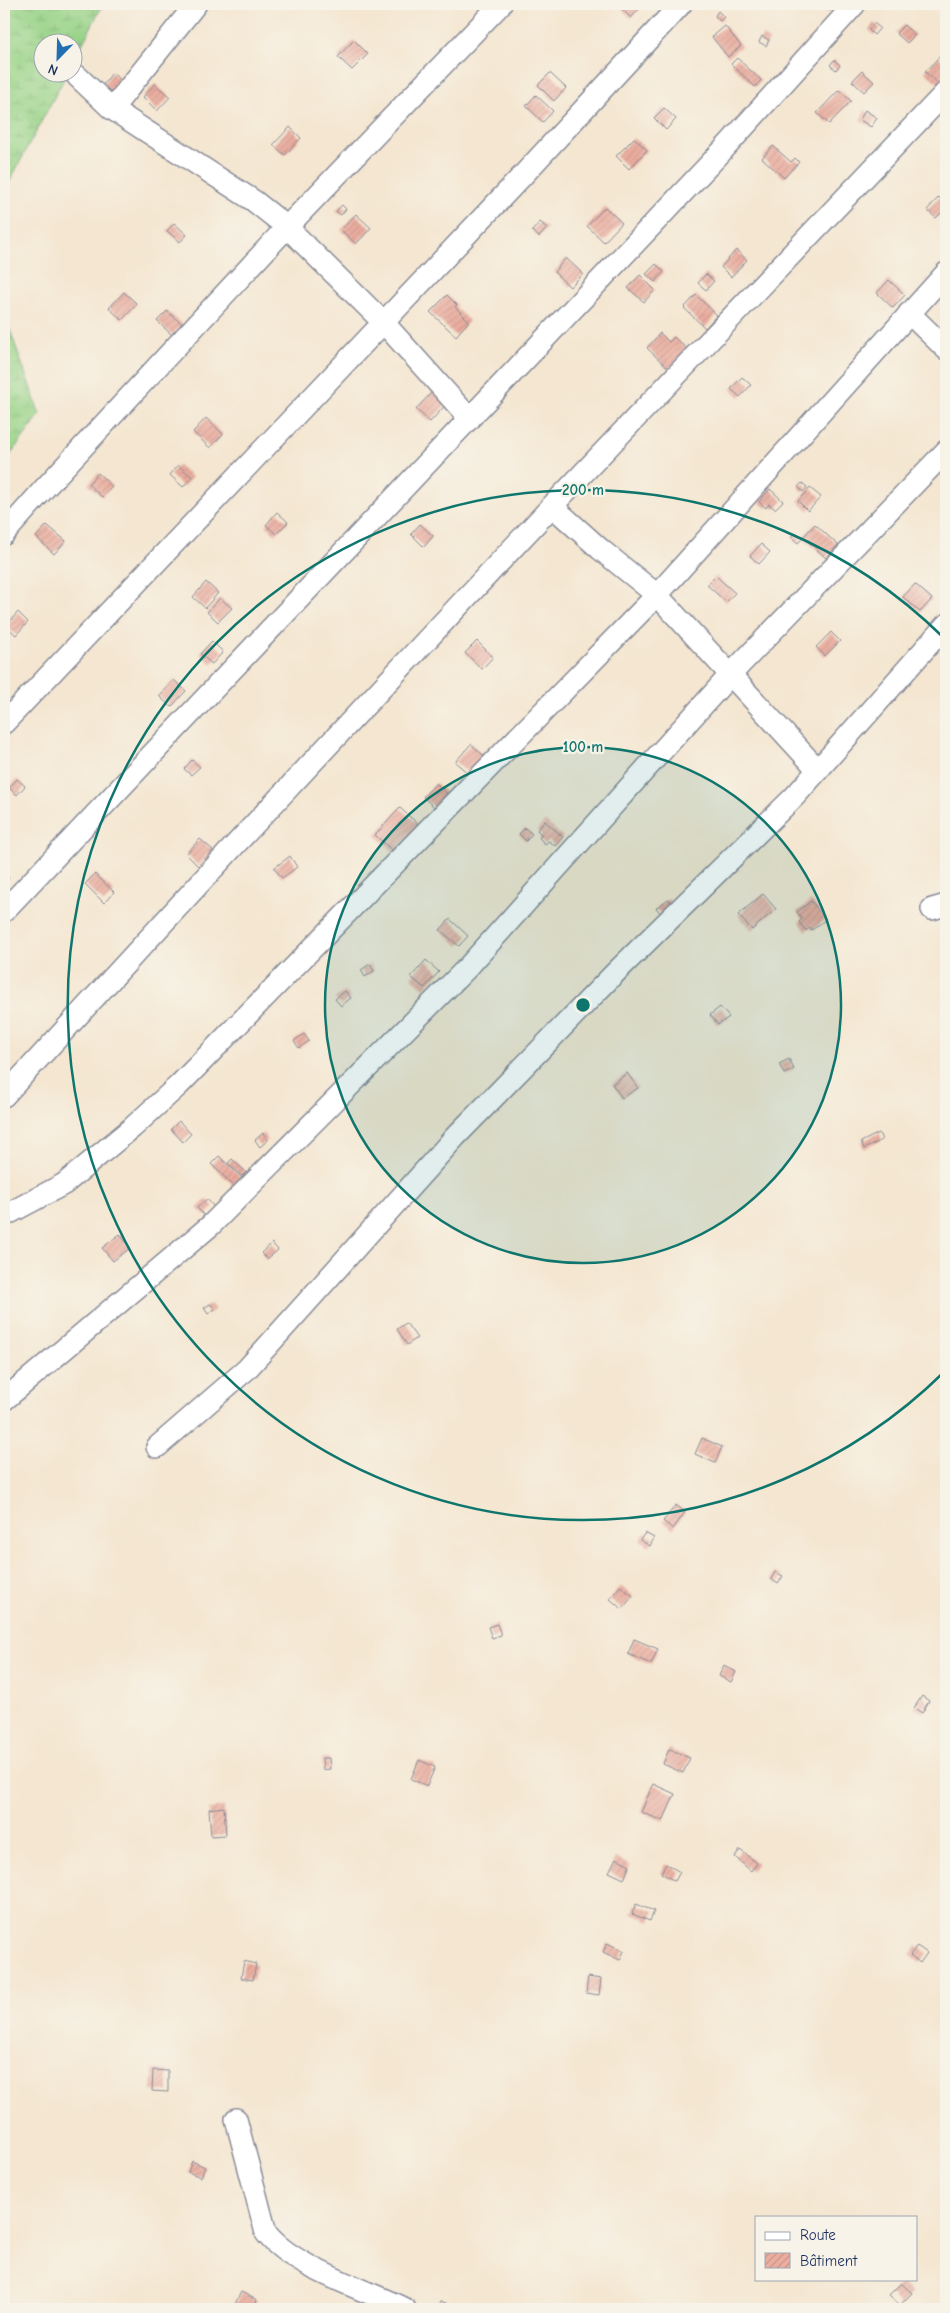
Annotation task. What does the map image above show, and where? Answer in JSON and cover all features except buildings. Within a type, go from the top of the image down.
[{"type":"street","points":[[112,109],[196,4]]},
{"type":"street","points":[[4,534],[42,490],[287,228],[501,4]]},
{"type":"street","points":[[4,724],[681,4]]},
{"type":"street","points":[[4,911],[725,148],[855,4]]},
{"type":"street","points":[[82,81],[112,109],[254,201],[287,228],[384,322],[470,419]]},
{"type":"street","points":[[4,1096],[234,846],[552,506],[946,92]]},
{"type":"street","points":[[4,1216],[64,1184],[134,1127],[179,1085],[657,595],[946,273]]},
{"type":"street","points":[[909,313],[946,350]]},
{"type":"street","points":[[4,1400],[210,1225],[468,968],[731,674],[946,451]]},
{"type":"street","points":[[552,506],[600,549],[657,595],[818,770]]},
{"type":"street","points":[[158,1447],[248,1368],[455,1137],[615,973],[795,796],[946,625]]},
{"type":"street","points":[[236,2119],[266,2234],[277,2247],[304,2263],[405,2309]]},
{"type":"green space","points":[[4,4],[103,4],[82,45],[82,32],[32,32],[32,82],[62,82],[4,192]]},
{"type":"green space","points":[[4,313],[40,415],[4,463]]}]
